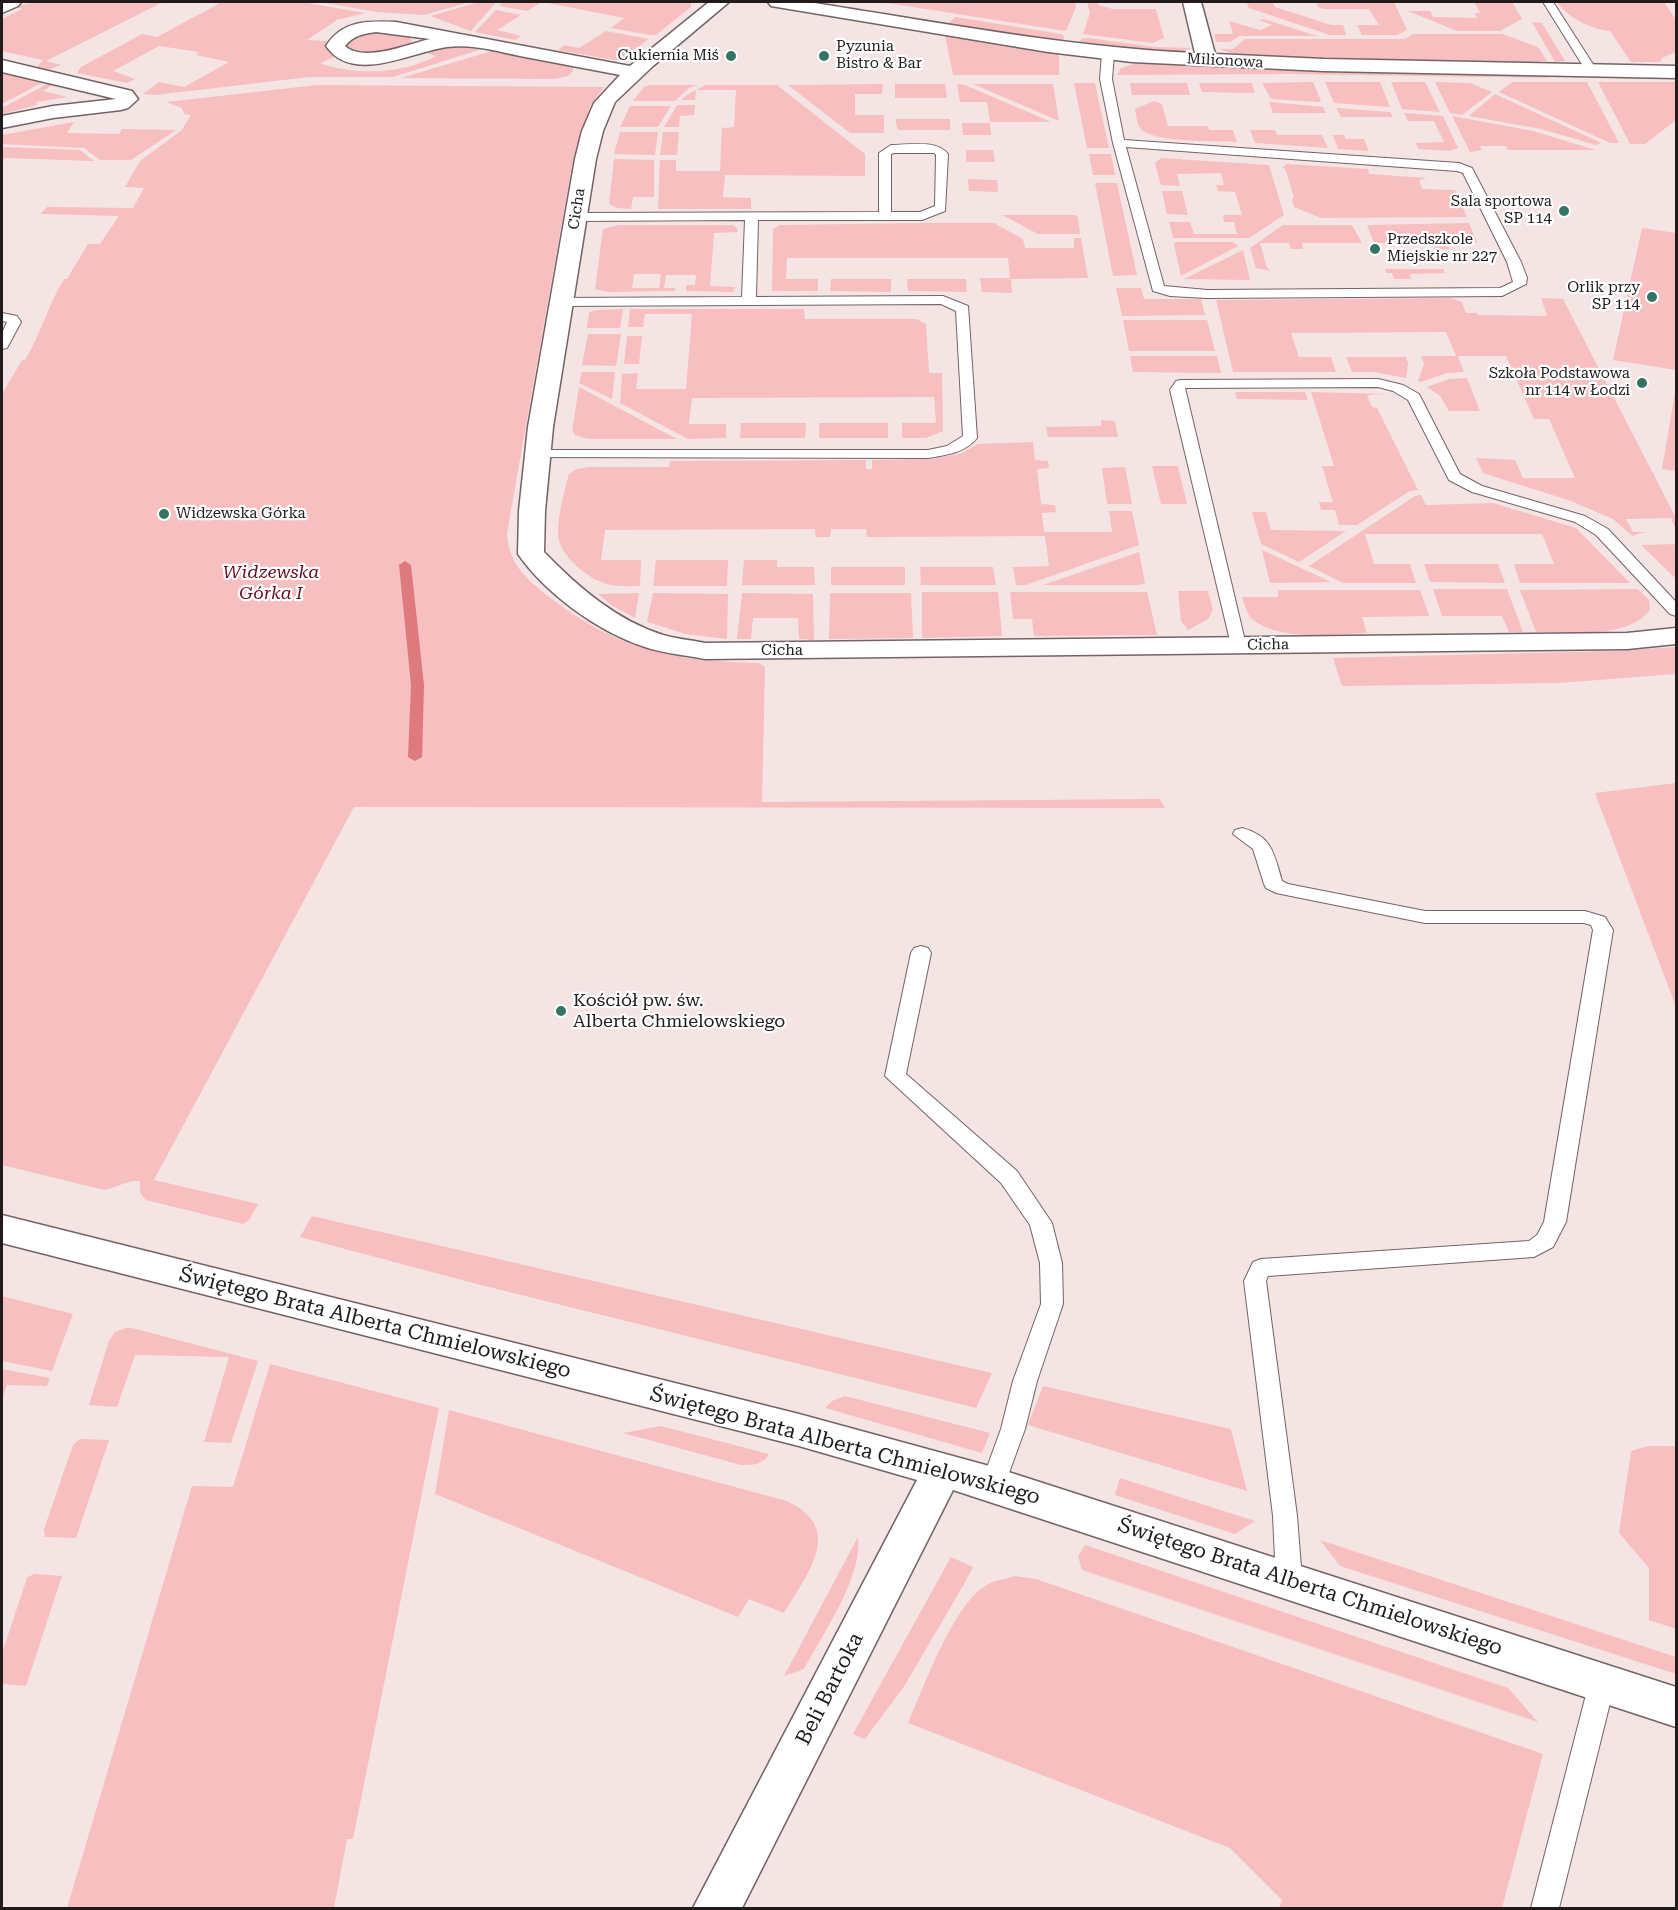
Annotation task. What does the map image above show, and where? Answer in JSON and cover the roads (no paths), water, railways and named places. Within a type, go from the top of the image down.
[{"type":"street","points":[[2,7],[12,2]]},
{"type":"street","name":"Cicha","points":[[720,2],[633,72],[605,101],[595,123],[584,164],[577,217],[560,302],[538,454],[531,509],[531,554],[567,592],[606,620],[646,638],[705,651],[1628,641],[1677,636]]},
{"type":"street","name":"Milionowa","points":[[777,2],[1108,54],[1207,60],[1592,72],[1677,72]]},
{"type":"street","points":[[1192,2],[1207,60]]},
{"type":"street","points":[[466,40],[428,46],[396,56],[377,58],[345,55],[335,46],[348,33],[381,27],[403,28],[445,38],[466,40],[633,72]]},
{"type":"street","points":[[2,66],[125,95],[128,99],[121,104],[53,112],[2,122]]},
{"type":"street","name":"Świętego Brata Alberta Chmielowskiego","points":[[2,1229],[799,1430],[993,1484],[1677,1707]]},
{"type":"street","name":"Beli Bartoka","points":[[717,1908],[943,1470]]},
{"type":"lane","points":[[1548,2],[1592,72]]},
{"type":"lane","points":[[1108,54],[1106,79],[1119,143],[1158,288],[1170,292],[1206,294],[1502,292],[1519,284],[1520,278],[1514,262],[1468,171],[1459,167],[1119,143]]},
{"type":"lane","points":[[577,217],[922,216],[941,208],[942,154],[937,149],[891,148],[885,153],[885,216]]},
{"type":"lane","points":[[749,301],[752,216]]},
{"type":"lane","points":[[538,454],[928,454],[952,449],[970,438],[963,309],[943,300],[560,302]]},
{"type":"lane","points":[[2,317],[12,319],[14,322],[2,345]]},
{"type":"lane","points":[[1239,645],[1177,390],[1181,384],[1378,383],[1398,388],[1414,397],[1454,477],[1477,489],[1580,519],[1593,526],[1602,532],[1677,611]]},
{"type":"lane","points":[[1242,834],[1253,836],[1260,842],[1273,884],[1283,889],[1425,917],[1585,917],[1598,921],[1603,930],[1556,1222],[1545,1240],[1534,1249],[1261,1268],[1255,1281],[1285,1516],[1289,1580]]},
{"type":"lane","points":[[921,953],[895,1076],[1009,1177],[1041,1224],[1051,1263],[1052,1304],[1025,1381],[1013,1429],[993,1484]]},
{"type":"lane","points":[[1545,1908],[1602,1683]]},
{"type":"waterway","points":[[405,565],[418,685],[415,757]]},
{"type":"place","name":"Cukiernia Miś","points":[[731,56]]},
{"type":"place","name":"Pyzunia Bistro & Bar","points":[[824,56]]},
{"type":"place","name":"Sala sportowa SP 114","points":[[1564,211]]},
{"type":"place","name":"Przedszkole Miejskie nr 227","points":[[1375,249]]},
{"type":"place","name":"Orlik przy SP 114","points":[[1652,297]]},
{"type":"place","name":"Szkoła Podstawowa nr 114 w Łodzi","points":[[1642,383]]},
{"type":"place","name":"Widzewska Górka","points":[[164,514]]},
{"type":"place","name":"Kościół pw. św. Alberta Chmielowskiego","points":[[561,1011]]},
{"type":"park label","name":"Widzewska Górka I","points":[[271,583]]}]
